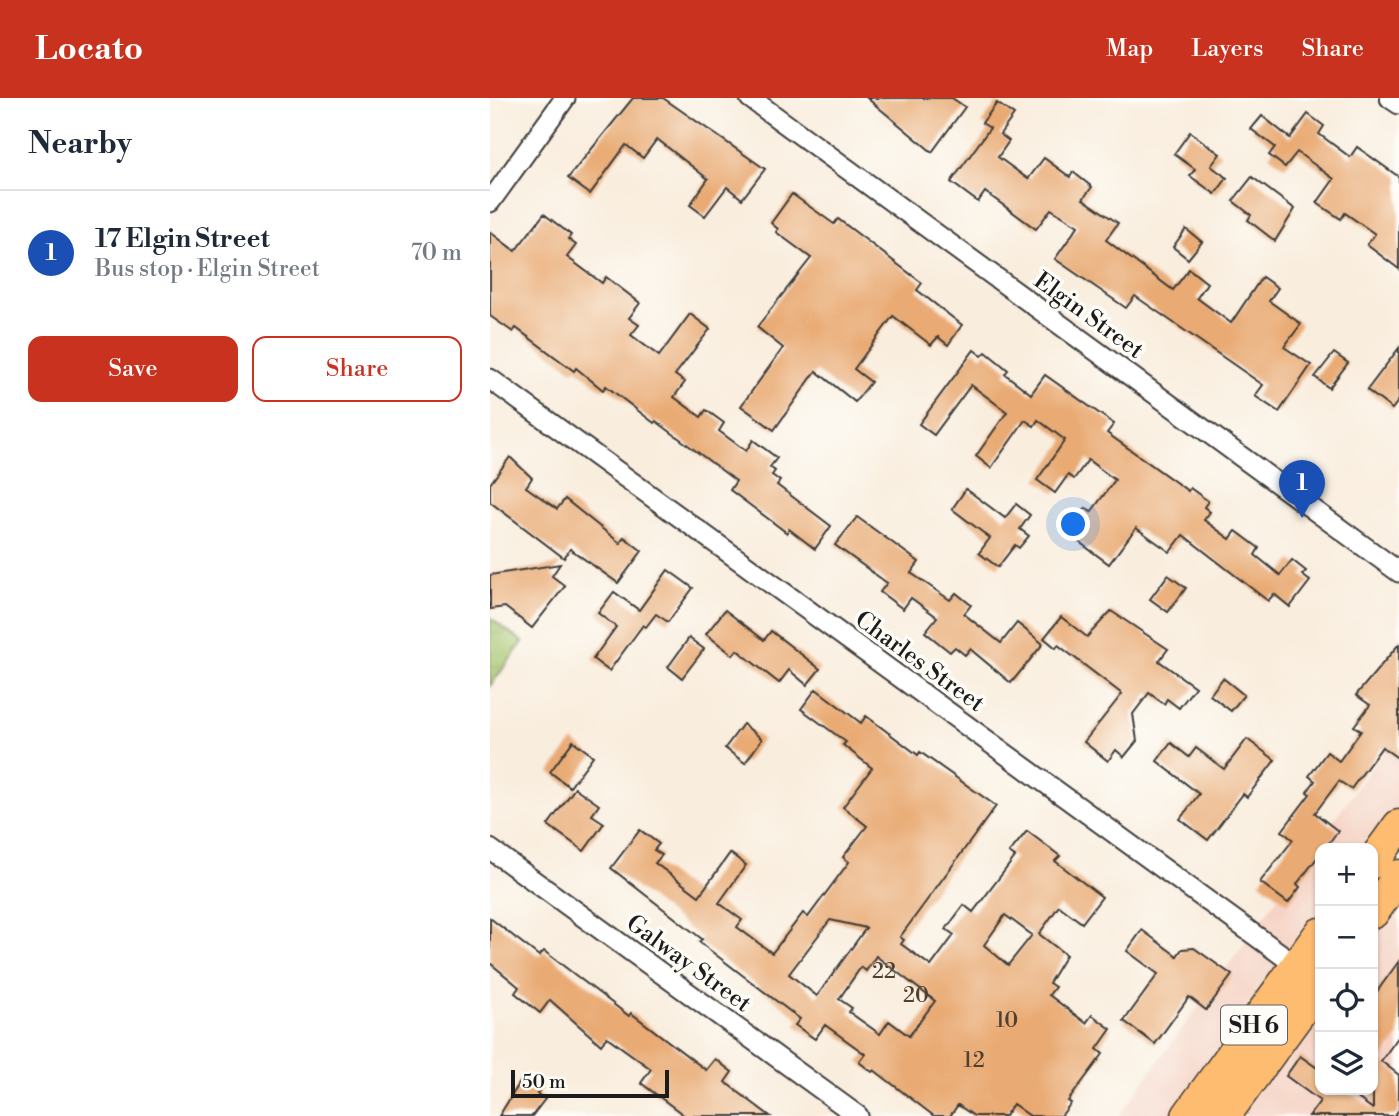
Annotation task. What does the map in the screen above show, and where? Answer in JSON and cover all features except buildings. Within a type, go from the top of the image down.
[{"type":"main road","points":[[1378,855],[1399,826]]},
{"type":"main road","points":[[1377,906],[1399,876]]},
{"type":"main road","name":"SH 6","points":[[1188,1116],[1312,977]]},
{"type":"main road","name":"SH 6","points":[[1224,1116],[1312,977]]},
{"type":"street","points":[[490,202],[565,98]]},
{"type":"street","name":"Elgin Street","points":[[750,98],[1399,572]]},
{"type":"street","points":[[1390,98],[1399,104]]},
{"type":"street","name":"Charles Street","points":[[490,379],[1312,977]]},
{"type":"street","name":"Galway Street","points":[[490,849],[858,1116]]},
{"type":"shaded area","points":[[1399,730],[1399,1116],[1119,1116],[1315,846],[1315,1095],[1378,1095],[1378,843],[1317,843]]},
{"type":"green space","points":[[490,618],[523,642],[490,686]]},
{"type":"place","name":"17 Elgin Street","points":[[1302,518]]}]
